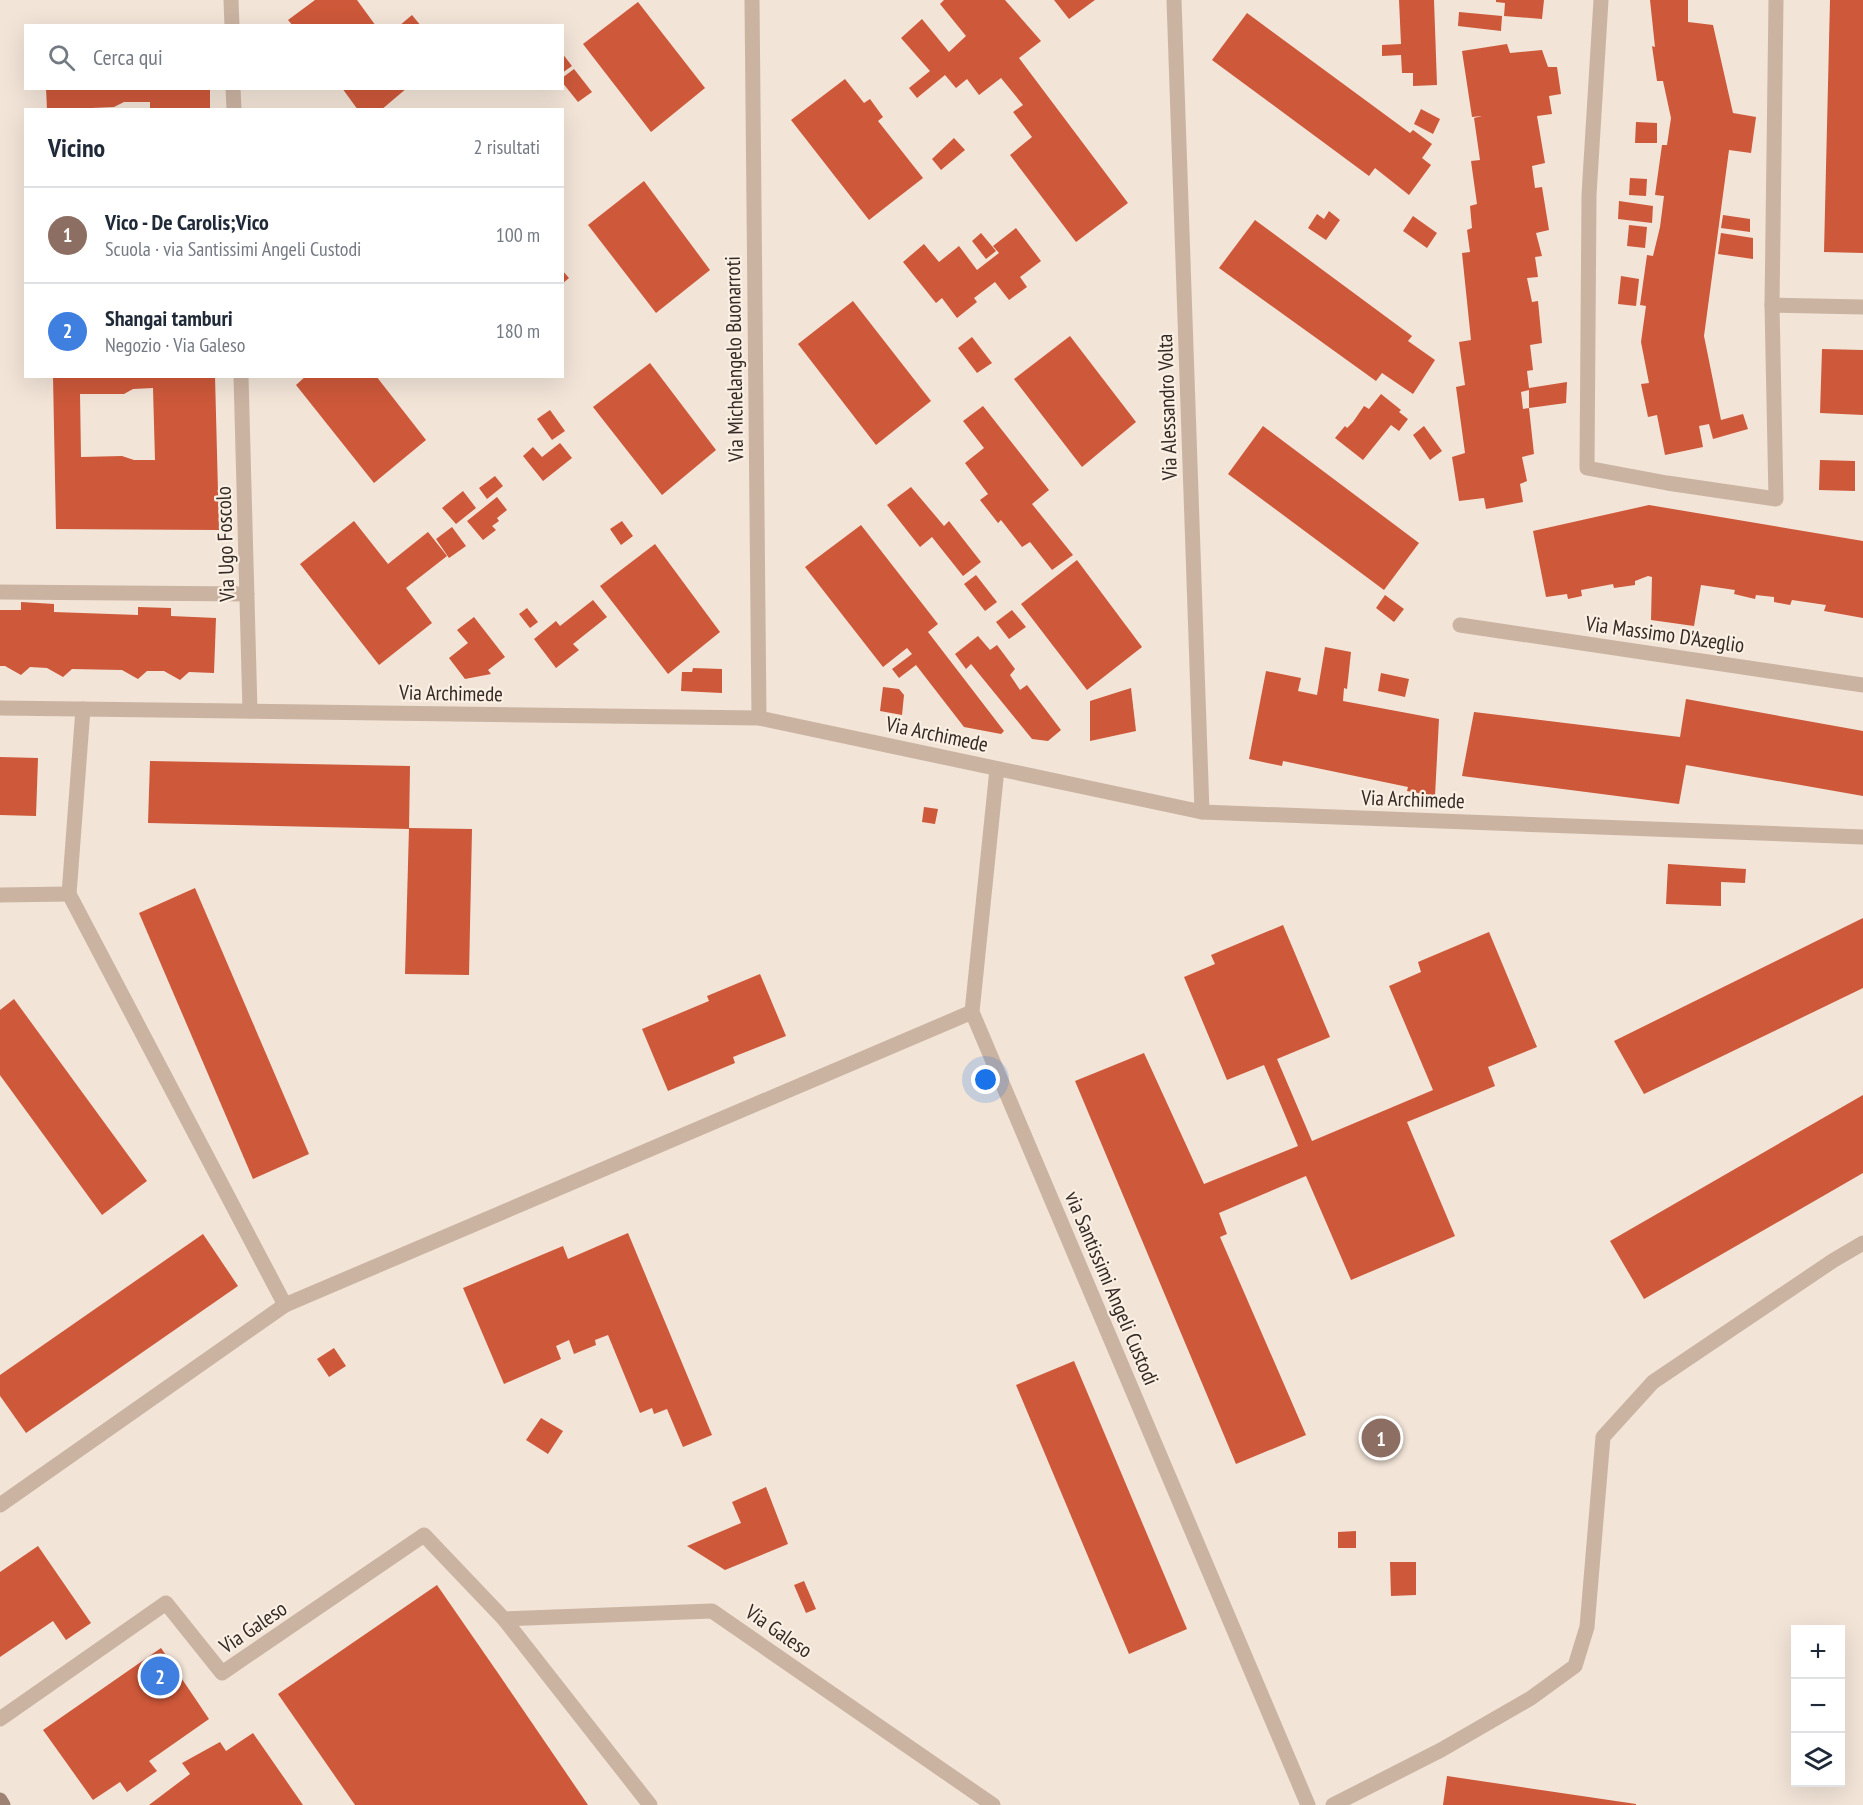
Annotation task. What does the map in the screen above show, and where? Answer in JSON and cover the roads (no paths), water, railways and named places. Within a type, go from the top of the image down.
[{"type":"main road","points":[[0,1800],[3,1805]]},
{"type":"street","points":[[231,0],[232,24]]},
{"type":"street","name":"Via Michelangelo Buonarroti","points":[[752,0],[759,718]]},
{"type":"street","name":"Via Alessandro Volta","points":[[1174,0],[1202,812]]},
{"type":"street","points":[[1601,0],[1589,195],[1587,468],[1667,483],[1776,499],[1772,305],[1776,0]]},
{"type":"street","points":[[233,90],[234,108]]},
{"type":"street","points":[[1772,305],[1863,307]]},
{"type":"street","name":"Via Ugo Foscolo","points":[[241,378],[250,711]]},
{"type":"street","points":[[0,592],[247,594]]},
{"type":"street","name":"Via Massimo D'Azeglio","points":[[1460,625],[1863,685]]},
{"type":"street","name":"Via Archimede","points":[[0,708],[759,718],[1202,812],[1863,837]]},
{"type":"street","points":[[83,709],[69,894],[285,1305]]},
{"type":"street","name":"via Santissimi Angeli Custodi","points":[[997,769],[972,1012],[1308,1805]]},
{"type":"street","points":[[0,895],[69,894]]},
{"type":"street","points":[[0,1505],[285,1305],[972,1012]]},
{"type":"street","points":[[1333,1805],[1451,1744],[1531,1698],[1575,1666],[1587,1627],[1603,1437],[1653,1382],[1834,1260],[1863,1244]]},
{"type":"street","name":"Via Galeso","points":[[0,1719],[166,1603],[222,1673],[424,1535],[504,1619],[650,1805]]},
{"type":"street","name":"Via Galeso","points":[[504,1619],[712,1611],[993,1805]]},
{"type":"place","name":"Vico - De Carolis;Vico","points":[[1381,1438]]},
{"type":"place","name":"Shangai tamburi","points":[[160,1676]]}]
